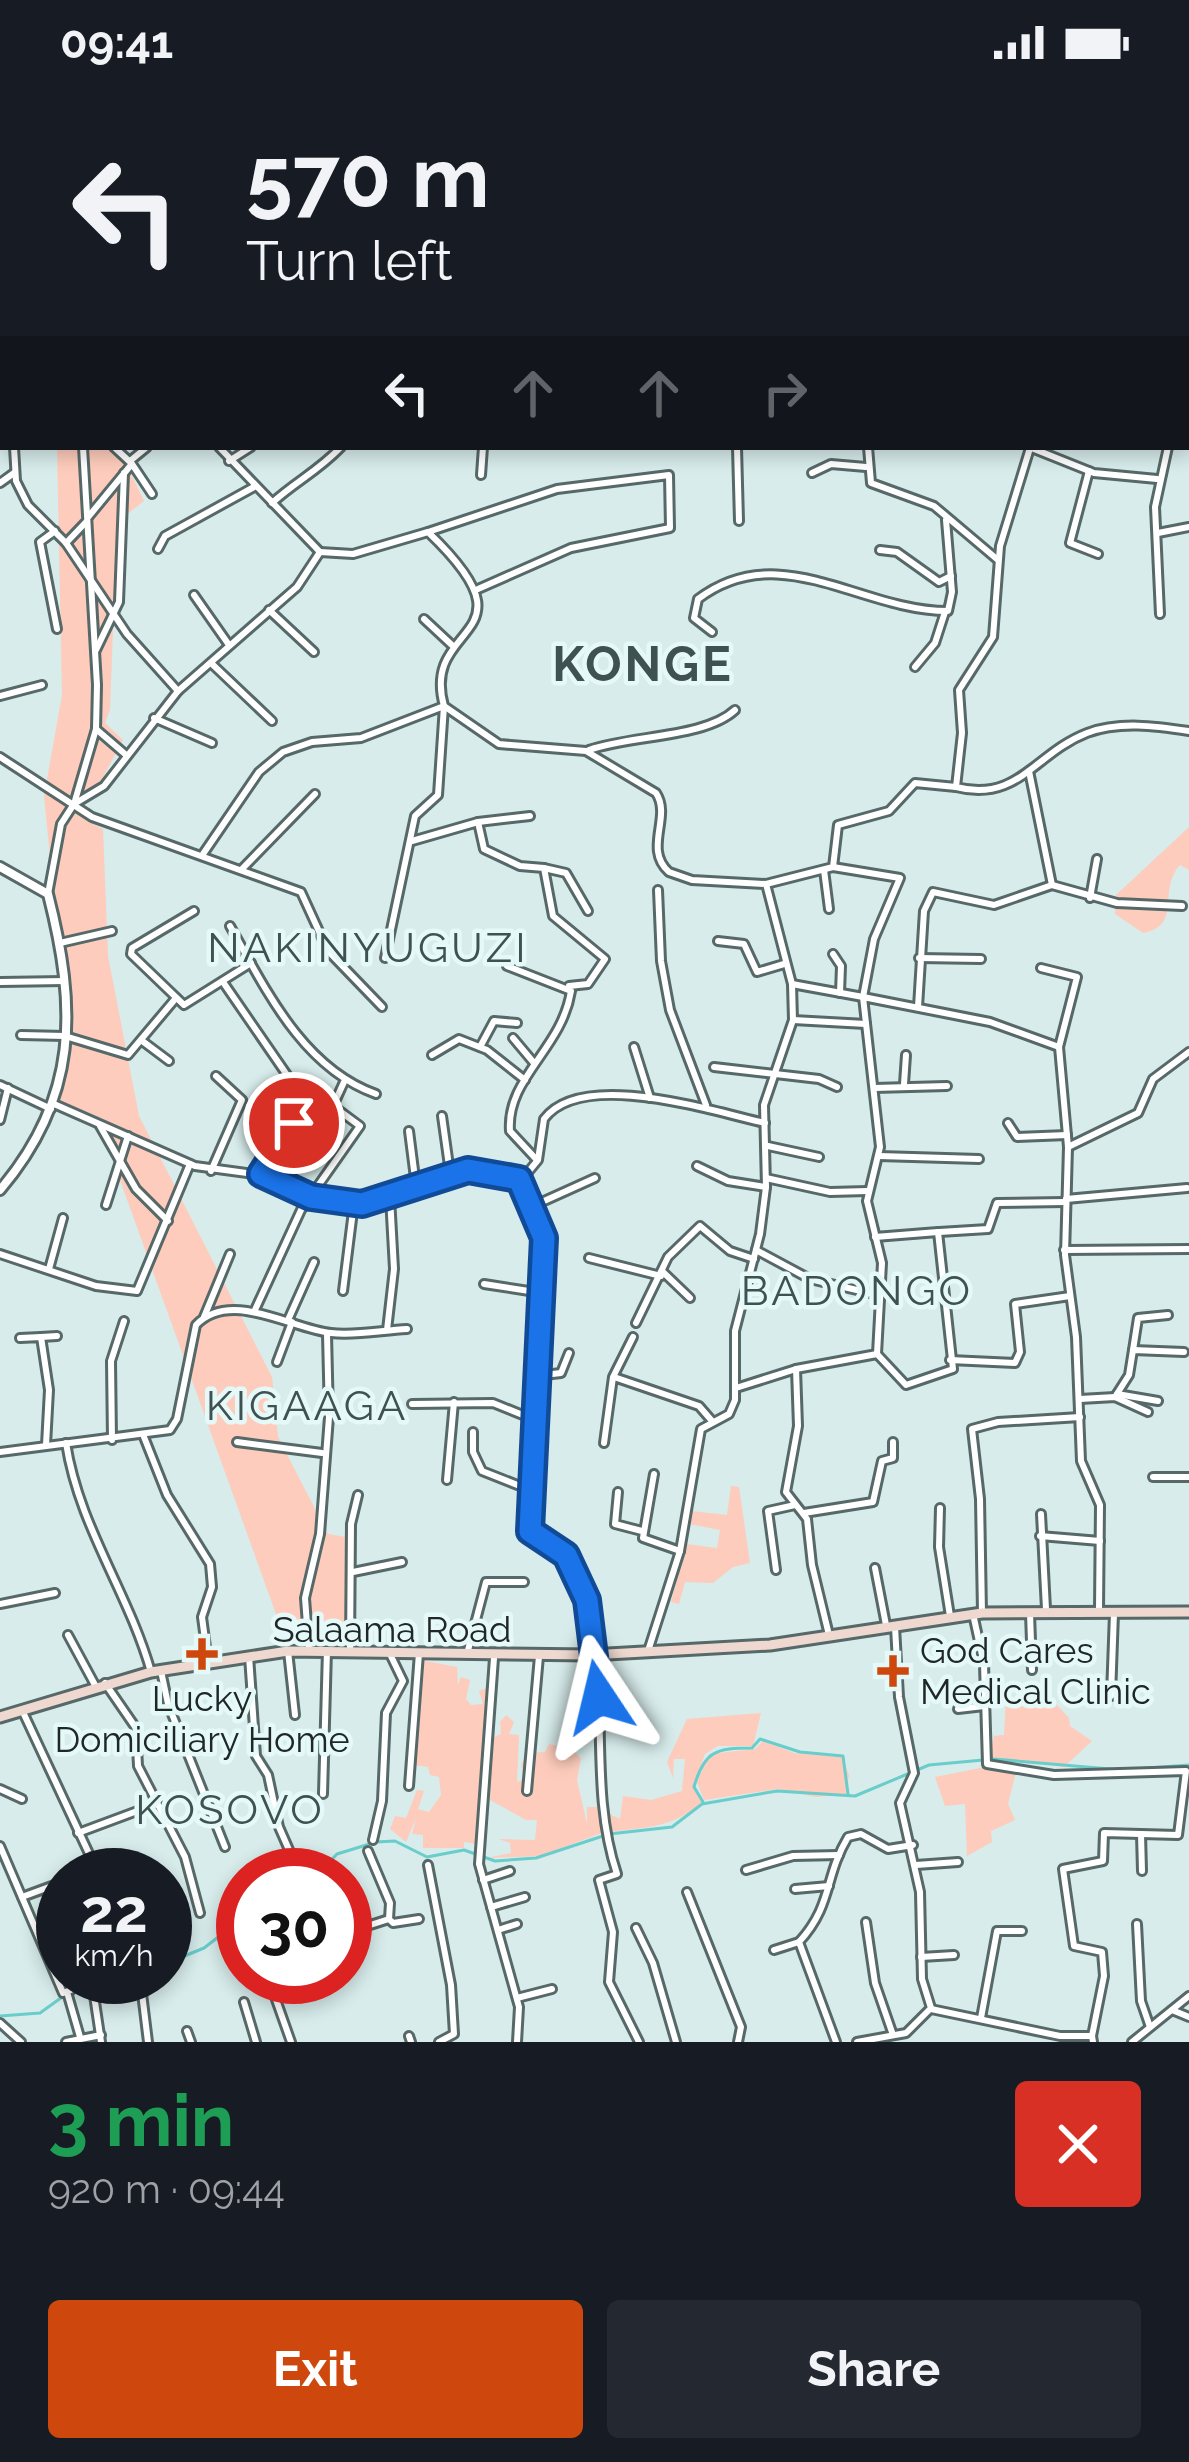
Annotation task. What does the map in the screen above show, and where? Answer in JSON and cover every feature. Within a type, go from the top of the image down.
[{"type":"main road","name":"Salaama Road","points":[[1,1715],[156,1671],[288,1652],[494,1658],[593,1655],[830,1636],[978,1613],[1046,1609],[1189,1612]]},
{"type":"street","points":[[14,450],[14,472],[28,506],[66,543],[115,617],[178,692]]},
{"type":"street","points":[[0,1190],[35,1148],[53,1107],[65,1036],[61,944],[48,894],[61,824],[74,804],[96,730],[94,582],[83,450]]},
{"type":"street","points":[[117,450],[152,494]]},
{"type":"street","points":[[66,543],[144,450]]},
{"type":"street","points":[[221,450],[320,552],[353,554],[557,489],[669,475],[670,528],[571,548],[478,590]]},
{"type":"street","points":[[229,461],[246,450]]},
{"type":"street","points":[[272,503],[293,484],[307,482],[338,450]]},
{"type":"street","points":[[481,475],[483,450]]},
{"type":"street","points":[[737,450],[740,521]]},
{"type":"street","points":[[868,450],[866,467],[875,487],[924,500],[998,560]]},
{"type":"street","points":[[956,787],[962,733],[959,690],[993,638],[998,560],[1028,450]]},
{"type":"street","points":[[1036,450],[1089,471],[1157,478]]},
{"type":"street","points":[[1160,614],[1157,478],[1167,450]]},
{"type":"street","points":[[812,472],[831,464],[866,467]]},
{"type":"street","points":[[1089,471],[1070,545],[1098,554]]},
{"type":"street","points":[[0,483],[14,472]]},
{"type":"street","points":[[95,651],[115,617],[125,520],[124,473]]},
{"type":"street","points":[[158,550],[165,536],[254,487]]},
{"type":"street","points":[[915,667],[935,643],[951,607],[946,520]]},
{"type":"street","points":[[1157,533],[1189,527]]},
{"type":"street","points":[[55,531],[40,542],[58,629]]},
{"type":"street","points":[[1169,531],[1189,536]]},
{"type":"street","points":[[385,958],[418,811],[438,795],[442,678],[454,647],[474,621],[478,590],[428,532]]},
{"type":"street","points":[[880,550],[897,552],[939,582],[951,576]]},
{"type":"street","points":[[74,804],[101,789],[178,692],[308,576],[320,552]]},
{"type":"street","points":[[712,632],[694,618],[698,599],[770,571],[816,578],[874,601],[945,612]]},
{"type":"street","points":[[194,595],[229,644]]},
{"type":"street","points":[[269,610],[314,652]]},
{"type":"street","points":[[424,619],[454,647]]},
{"type":"street","points":[[211,663],[272,721]]},
{"type":"street","points":[[0,696],[42,685]]},
{"type":"street","points":[[444,706],[506,747],[586,751],[622,738],[707,727],[734,710]]},
{"type":"street","points":[[202,854],[259,772],[283,752],[312,742],[361,738],[444,706]]},
{"type":"street","points":[[154,718],[212,743]]},
{"type":"street","points":[[829,909],[834,832],[842,822],[889,811],[920,781],[994,791],[1094,731],[1135,726],[1189,731]]},
{"type":"street","points":[[96,730],[125,755]]},
{"type":"street","points":[[586,751],[660,797],[657,850],[669,872],[692,880],[766,884],[829,869],[901,880],[874,939],[862,997],[879,1156],[868,1191],[882,1258],[877,1354],[906,1385],[949,1374],[938,1232]]},
{"type":"street","points":[[0,757],[92,817],[301,892],[328,951],[382,1007]]},
{"type":"street","points":[[1029,770],[1052,885]]},
{"type":"street","points":[[242,869],[315,794]]},
{"type":"street","points":[[412,841],[478,822],[530,816]]},
{"type":"street","points":[[478,822],[484,849],[517,865],[566,873],[588,910]]},
{"type":"street","points":[[1090,898],[1097,859]]},
{"type":"street","points":[[0,867],[48,894]]},
{"type":"street","points":[[506,966],[569,986],[588,984],[605,959],[553,916],[544,868]]},
{"type":"street","points":[[648,1651],[680,1551],[699,1436],[712,1421],[732,1410],[735,1330],[755,1255],[766,1183],[764,1105],[793,1020],[791,984],[766,884]]},
{"type":"street","points":[[918,1007],[925,903],[933,892],[994,905],[1052,885],[1090,898],[1182,906]]},
{"type":"street","points":[[658,890],[661,961],[670,1010],[706,1105]]},
{"type":"street","points":[[194,911],[130,949],[176,998],[188,1004],[251,963]]},
{"type":"street","points":[[230,926],[305,1045],[344,1082],[376,1094]]},
{"type":"street","points":[[61,944],[112,931]]},
{"type":"street","points":[[718,941],[744,944],[757,972],[784,964]]},
{"type":"street","points":[[833,954],[841,966],[840,993]]},
{"type":"street","points":[[919,958],[981,959]]},
{"type":"street","points":[[1041,968],[1077,977],[1059,1047],[1068,1147],[1064,1250],[1082,1467],[1100,1505],[1099,1610]]},
{"type":"street","points":[[0,982],[64,981]]},
{"type":"street","points":[[223,982],[287,1075]]},
{"type":"street","points":[[791,984],[1017,1030],[1059,1047]]},
{"type":"street","points":[[538,1160],[510,1131],[514,1099],[535,1063],[556,1040],[569,986]]},
{"type":"street","points":[[21,1034],[65,1036],[128,1055],[176,998]]},
{"type":"street","points":[[793,1020],[866,1024]]},
{"type":"street","points":[[480,1047],[494,1021],[518,1023]]},
{"type":"street","points":[[513,1038],[535,1063]]},
{"type":"street","points":[[432,1055],[455,1039],[480,1047],[525,1080]]},
{"type":"street","points":[[141,1040],[169,1061]]},
{"type":"street","points":[[634,1047],[650,1097]]},
{"type":"street","points":[[1068,1147],[1135,1116],[1153,1079],[1189,1052]]},
{"type":"street","points":[[904,1084],[907,1055]]},
{"type":"street","points":[[714,1067],[837,1087]]},
{"type":"street","points":[[211,1171],[242,1100],[216,1076]]},
{"type":"street","points":[[254,1312],[311,1197],[359,1126],[332,1106],[344,1082]]},
{"type":"street","points":[[874,1088],[947,1086]]},
{"type":"street","points":[[0,1120],[4,1087],[211,1171],[261,1174],[311,1197],[354,1203],[390,1197],[450,1173],[480,1170],[519,1179],[544,1238],[531,1536],[566,1555],[590,1607],[605,1835],[617,1874],[599,1880],[613,1933],[609,1982],[639,2042]]},
{"type":"street","points":[[519,1179],[538,1160],[542,1125],[557,1106],[650,1097],[706,1105],[765,1123]]},
{"type":"street","points":[[442,1115],[450,1173]]},
{"type":"street","points":[[98,1123],[136,1190],[168,1221]]},
{"type":"street","points":[[261,1174],[294,1123]]},
{"type":"street","points":[[1008,1123],[1017,1137],[1066,1135]]},
{"type":"street","points":[[410,1131],[416,1186]]},
{"type":"street","points":[[106,1204],[128,1136]]},
{"type":"street","points":[[768,1146],[819,1157]]},
{"type":"street","points":[[879,1156],[979,1159]]},
{"type":"street","points":[[0,1254],[96,1286],[137,1292],[190,1164]]},
{"type":"street","points":[[697,1166],[728,1181],[830,1192],[868,1191]]},
{"type":"street","points":[[533,1206],[595,1178]]},
{"type":"street","points":[[874,1237],[986,1229],[997,1203],[1187,1188]]},
{"type":"street","points":[[387,1330],[394,1269],[390,1197]]},
{"type":"street","points":[[344,1291],[354,1203]]},
{"type":"street","points":[[49,1268],[63,1218]]},
{"type":"street","points":[[636,1323],[668,1257],[703,1225],[730,1251],[878,1295]]},
{"type":"street","points":[[1064,1250],[1189,1249]]},
{"type":"street","points":[[0,1452],[144,1437],[165,1433],[176,1424],[196,1324],[204,1316],[230,1254]]},
{"type":"street","points":[[589,1258],[662,1274],[690,1298]]},
{"type":"street","points":[[277,1362],[314,1262]]},
{"type":"street","points":[[484,1284],[542,1293]]},
{"type":"street","points":[[950,1360],[1016,1363],[1020,1352],[1017,1301],[1070,1296]]},
{"type":"street","points":[[204,1316],[254,1312],[327,1333],[407,1329]]},
{"type":"street","points":[[1116,1396],[1129,1375],[1138,1318],[1168,1315]]},
{"type":"street","points":[[112,1440],[110,1380],[124,1321]]},
{"type":"street","points":[[309,1651],[305,1598],[320,1534],[323,1453],[330,1412],[327,1333]]},
{"type":"street","points":[[20,1338],[57,1336]]},
{"type":"street","points":[[41,1337],[49,1390],[46,1445]]},
{"type":"street","points":[[604,1443],[613,1377],[633,1337]]},
{"type":"street","points":[[1133,1351],[1184,1352]]},
{"type":"street","points":[[535,1376],[561,1373],[569,1353]]},
{"type":"street","points":[[736,1388],[796,1369],[877,1354]]},
{"type":"street","points":[[796,1369],[798,1426],[785,1488],[804,1513],[830,1636]]},
{"type":"street","points":[[613,1377],[699,1406],[712,1421]]},
{"type":"street","points":[[1080,1400],[1116,1396],[1158,1401]]},
{"type":"street","points":[[1116,1396],[1148,1412]]},
{"type":"street","points":[[447,1480],[454,1402]]},
{"type":"street","points":[[412,1403],[500,1405],[535,1420]]},
{"type":"street","points":[[931,2008],[1093,2039],[1104,1976],[1102,1952],[1074,1946],[1063,1869],[1103,1861],[1104,1832],[1178,1835],[1186,1771],[1054,1775],[989,1766],[978,1613],[973,1428],[1080,1417]]},
{"type":"street","points":[[473,1432],[473,1452],[482,1471],[530,1490]]},
{"type":"street","points":[[144,1437],[167,1495],[210,1564],[212,1587],[202,1617],[208,1662]]},
{"type":"street","points":[[237,1442],[323,1453]]},
{"type":"street","points":[[804,1513],[873,1502],[875,1474],[882,1461],[893,1458],[893,1442]]},
{"type":"street","points":[[66,1443],[84,1520],[156,1671],[225,1847]]},
{"type":"street","points":[[654,1474],[642,1531],[647,1542],[680,1551]]},
{"type":"street","points":[[1153,1477],[1189,1477]]},
{"type":"street","points":[[617,1492],[615,1524],[642,1531]]},
{"type":"street","points":[[350,1651],[351,1524],[358,1495]]},
{"type":"street","points":[[776,1570],[768,1511],[795,1505]]},
{"type":"street","points":[[940,1508],[939,1547],[950,1616]]},
{"type":"street","points":[[1040,1514],[1046,1609]]},
{"type":"street","points":[[1040,1536],[1100,1540]]},
{"type":"street","points":[[352,1573],[402,1562]]},
{"type":"street","points":[[875,1568],[890,1624],[913,1770],[900,1803],[913,1845],[921,1958],[931,2008]]},
{"type":"street","points":[[467,1654],[486,1582],[524,1582]]},
{"type":"street","points":[[0,1604],[55,1593]]},
{"type":"street","points":[[1030,1610],[1032,1670]]},
{"type":"street","points":[[1111,1696],[1114,1610]]},
{"type":"street","points":[[68,1634],[100,1684],[134,1723],[138,1766],[185,1857],[200,1913]]},
{"type":"street","points":[[322,1794],[327,1650]]},
{"type":"street","points":[[288,1652],[296,1715]]},
{"type":"street","points":[[373,1840],[382,1801],[386,1713],[403,1681],[389,1652]]},
{"type":"street","points":[[409,1786],[419,1653]]},
{"type":"street","points":[[249,1656],[256,1756],[268,1775],[288,1848]]},
{"type":"street","points":[[526,1791],[539,1656]]},
{"type":"street","points":[[494,1658],[479,1864],[517,1998],[517,2042]]},
{"type":"street","points":[[958,1709],[984,1706]]},
{"type":"street","points":[[22,1710],[86,1848]]},
{"type":"street","points":[[0,1789],[22,1799]]},
{"type":"street","points":[[78,1833],[156,1804]]},
{"type":"street","points":[[774,1950],[799,1942],[826,1908],[828,1873],[854,1834],[888,1849],[913,1845]]},
{"type":"street","points":[[1141,1834],[1142,1871]]},
{"type":"street","points":[[0,1846],[69,1993],[80,2037]]},
{"type":"street","points":[[746,1870],[787,1856],[838,1855]]},
{"type":"street","points":[[372,1860],[390,1903],[389,1919]]},
{"type":"street","points":[[916,1865],[958,1862]]},
{"type":"street","points":[[428,1865],[451,1985],[454,2034],[439,2042]]},
{"type":"street","points":[[483,1880],[510,1871]]},
{"type":"street","points":[[795,1889],[829,1886]]},
{"type":"street","points":[[22,1897],[36,1891]]},
{"type":"street","points":[[687,1892],[741,2027],[738,2042]]},
{"type":"street","points":[[491,1907],[525,1897]]},
{"type":"street","points":[[389,1919],[393,1923],[419,1919]]},
{"type":"street","points":[[372,1924],[389,1919]]},
{"type":"street","points":[[866,1922],[875,1983],[893,2035]]},
{"type":"street","points":[[498,1930],[517,1924]]},
{"type":"street","points":[[1137,1924],[1141,2001],[1150,2027]]},
{"type":"street","points":[[636,1928],[653,1963],[676,2042]]},
{"type":"street","points":[[981,2018],[996,1933],[1022,1930]]},
{"type":"street","points":[[799,1942],[836,2042]]},
{"type":"street","points":[[921,1958],[954,1954]]},
{"type":"street","points":[[517,1998],[553,1989]]},
{"type":"street","points":[[1132,2042],[1189,1996]]},
{"type":"street","points":[[66,2042],[80,2037],[100,2039],[95,2004]]},
{"type":"street","points":[[143,2004],[148,2042]]},
{"type":"street","points":[[245,2004],[256,2042]]},
{"type":"street","points":[[278,2004],[291,2042]]},
{"type":"street","points":[[857,2042],[915,2027],[931,2008]]},
{"type":"street","points":[[1172,2010],[1189,2017]]},
{"type":"street","points":[[0,2023],[20,2036],[21,2042]]},
{"type":"street","points":[[187,2031],[191,2042]]},
{"type":"shaded area","points":[[57,450],[124,450],[144,501],[117,522],[110,710],[105,723],[123,740],[102,779],[79,800],[84,819],[103,829],[108,956],[139,1116],[272,1377],[278,1437],[328,1534],[346,1537],[345,1641],[286,1642],[97,1116],[60,1102],[70,1056],[44,796],[62,695]]},
{"type":"shaded area","points":[[1189,827],[1189,870],[1180,865],[1173,875],[1162,923],[1143,933],[1115,914],[1116,895]]},
{"type":"shaded area","points":[[731,1486],[739,1487],[750,1563],[733,1567],[713,1583],[685,1582],[679,1604],[671,1602],[686,1544],[717,1548],[720,1530],[689,1524],[691,1511],[727,1515]]},
{"type":"shaded area","points":[[420,1660],[457,1667],[458,1685],[461,1677],[470,1680],[466,1699],[471,1705],[483,1704],[479,1691],[487,1688],[477,1844],[464,1842],[464,1848],[423,1848],[423,1835],[412,1834],[416,1818],[406,1842],[390,1829],[395,1816],[406,1818],[417,1790],[424,1791],[418,1809],[429,1812],[441,1795],[439,1777],[430,1775],[428,1767],[414,1765]]},
{"type":"shaded area","points":[[1046,1693],[1069,1718],[1070,1726],[1092,1741],[1064,1767],[990,1757],[994,1736],[1004,1735],[1006,1698]]},
{"type":"shaded area","points":[[761,1713],[753,1746],[718,1746],[705,1754],[693,1787],[702,1802],[691,1811],[657,1825],[606,1832],[605,1812],[620,1819],[623,1796],[651,1800],[682,1791],[685,1759],[674,1759],[673,1778],[667,1762],[687,1719]]},
{"type":"shaded area","points":[[506,1715],[514,1722],[509,1734],[519,1735],[517,1782],[525,1779],[521,1765],[527,1753],[545,1752],[549,1744],[571,1749],[581,1758],[577,1780],[587,1824],[587,1807],[598,1807],[602,1833],[540,1856],[487,1858],[511,1853],[510,1843],[499,1839],[535,1840],[537,1820],[526,1820],[490,1800],[492,1738],[501,1734],[500,1722]]},
{"type":"shaded area","points":[[763,1741],[794,1753],[842,1757],[849,1775],[846,1794],[816,1797],[777,1789],[704,1800],[697,1782],[709,1754],[755,1749]]},
{"type":"shaded area","points":[[985,1767],[1016,1772],[1008,1804],[1015,1820],[991,1831],[992,1842],[967,1856],[965,1804],[945,1806],[935,1777]]},
{"type":"waterway","points":[[703,1802],[694,1787],[707,1759],[720,1751],[752,1748],[760,1739],[800,1752],[843,1756],[848,1794]]},
{"type":"waterway","points":[[356,1848],[395,1841],[427,1857],[464,1850],[495,1861],[536,1858],[609,1834],[672,1827],[702,1804],[777,1791],[855,1796],[929,1765],[994,1759],[1122,1770],[1189,1765]]},
{"type":"waterway","points":[[192,1953],[216,1939]]},
{"type":"waterway","points":[[0,2016],[40,2013],[52,2004]]},
{"type":"place","name":"Lucky Domiciliary Home","points":[[202,1654]]},
{"type":"place","name":"God Cares Medical Clinic","points":[[893,1671]]},
{"type":"district","name":"KONGE","points":[[643,664]]},
{"type":"district","name":"NAKINYUGUZI","points":[[368,947]]},
{"type":"district","name":"BADONGO","points":[[857,1290]]},
{"type":"district","name":"KIGAAGA","points":[[307,1405]]},
{"type":"district","name":"KOSOVO","points":[[230,1809]]},
{"type":"route","points":[[294,1123],[261,1174],[311,1197],[366,1204],[468,1170],[519,1179],[524,1187],[544,1238],[530,1531],[534,1539],[566,1555],[587,1600],[592,1614],[590,1655],[596,1654],[599,1697]]}]
